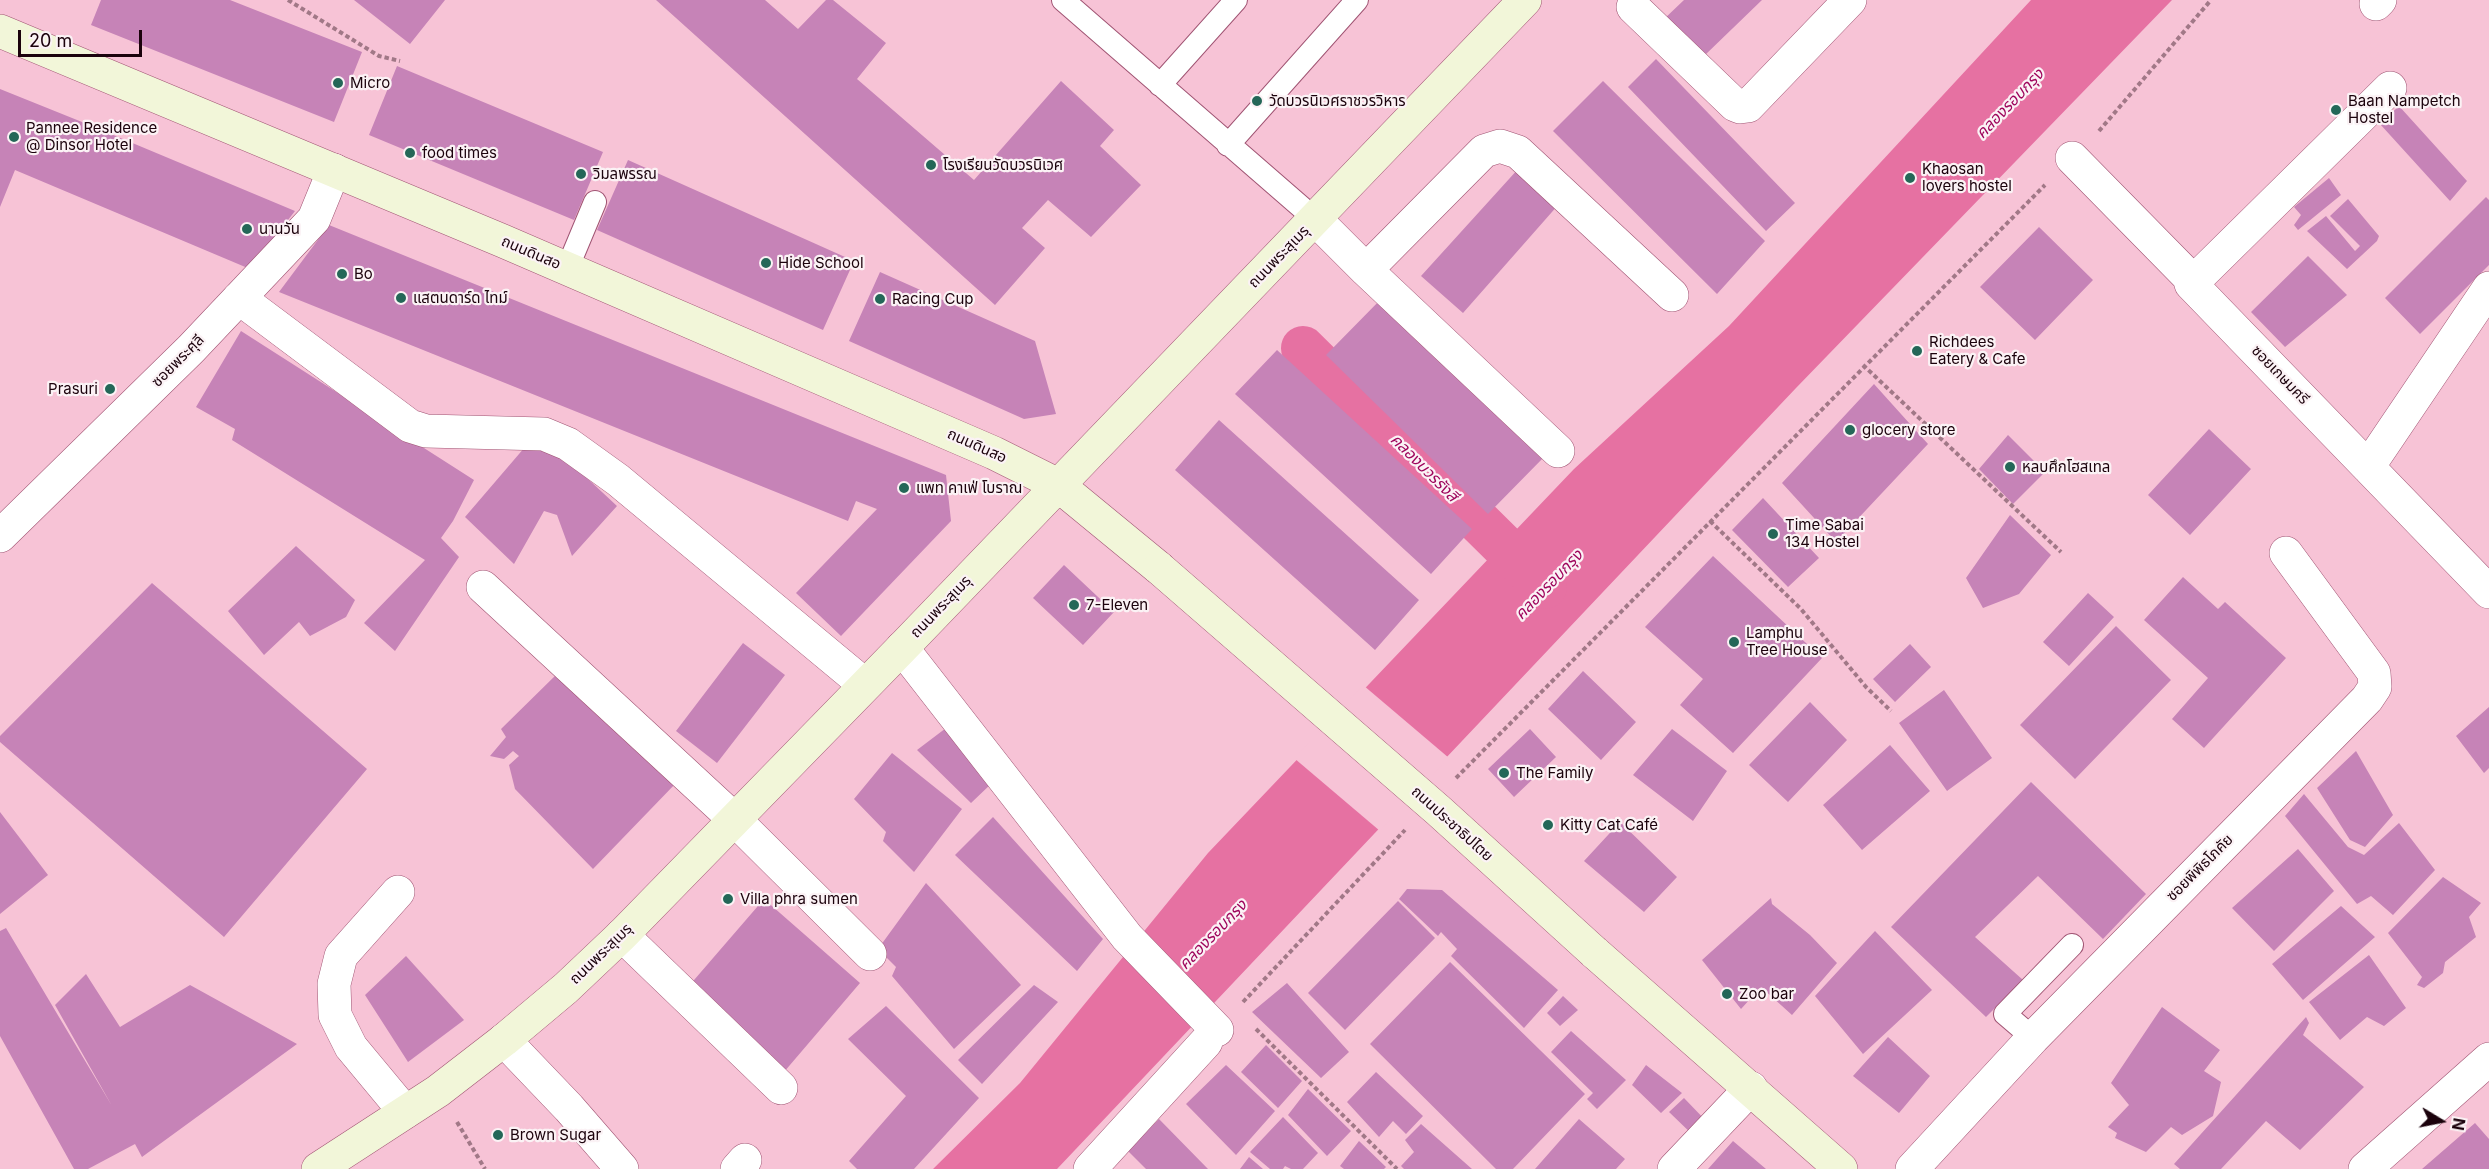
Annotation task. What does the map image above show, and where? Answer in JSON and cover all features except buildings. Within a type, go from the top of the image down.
[{"type":"main road","name":"ถนนพระสุเมรุ","points":[[318,1169],[438,1091],[504,1040],[566,988],[622,934],[902,648],[1525,0]]},
{"type":"main road","name":"ถนนดินสอ","points":[[0,31],[567,269],[994,453],[1058,485]]},
{"type":"main road","name":"ถนนประชาธิปไตย","points":[[1058,485],[1159,568],[1439,811],[1594,952],[1841,1169]]},
{"type":"street","points":[[1633,7],[1740,108],[1748,106],[1850,0]]},
{"type":"street","points":[[2191,284],[2390,88]]},
{"type":"street","points":[[1366,270],[1484,151],[1500,146],[1518,152],[1672,295]]},
{"type":"street","name":"ซอยเกษมศรี","points":[[2072,158],[2189,276],[2191,284],[2489,592]]},
{"type":"street","name":"ซอยพระศุลี","points":[[0,536],[191,350],[314,219],[334,170]]},
{"type":"street","points":[[1315,219],[1558,451]]},
{"type":"street","points":[[2368,467],[2489,288]]},
{"type":"street","points":[[239,298],[410,426],[426,431],[544,434],[568,444],[618,480],[865,685]]},
{"type":"street","name":"ซอยพิพิธโภคัย","points":[[1912,1169],[2033,1038],[2367,699],[2375,687],[2374,673],[2286,553]]},
{"type":"street","points":[[483,587],[734,819],[870,954]]},
{"type":"street","points":[[902,648],[1127,937],[1218,1026],[1090,1169]]},
{"type":"street","points":[[398,892],[341,956],[334,984],[335,1015],[351,1047],[405,1112]]},
{"type":"street","points":[[622,934],[781,1088]]},
{"type":"street","points":[[504,1040],[569,1108],[622,1169]]},
{"type":"street","points":[[2365,1169],[2489,1059]]},
{"type":"street","points":[[1674,1169],[1751,1088]]},
{"type":"lane","points":[[1063,0],[1315,219]]},
{"type":"lane","points":[[1160,85],[1236,0]]},
{"type":"lane","points":[[1228,145],[1357,0]]},
{"type":"lane","points":[[567,269],[595,202]]},
{"type":"lane","points":[[2033,1038],[2005,1014],[2072,945]]},
{"type":"path","points":[[288,0],[379,56],[400,61]]},
{"type":"path","points":[[1454,780],[1863,365],[2107,123],[2211,0]]},
{"type":"path","points":[[1863,365],[2061,552]]},
{"type":"path","points":[[1710,521],[1801,609],[1866,687],[1891,711]]},
{"type":"path","points":[[1397,1169],[1218,1026],[1411,823]]},
{"type":"path","points":[[438,1091],[485,1169]]},
{"type":"water","name":"คลองรอบกรุง","points":[[2031,0],[2172,0],[1796,388],[1057,1169],[933,1169],[1020,1083],[1208,853],[1574,469],[1729,326]]},
{"type":"pier","points":[[1363,685],[1449,758],[1380,831],[1294,758]]},
{"type":"waterway","name":"คลองบวรรังสี","points":[[1303,348],[1545,587]]},
{"type":"place","name":"Micro","points":[[338,83]]},
{"type":"place","name":"วัดบวรนิเวศราชวรวิหาร","points":[[1257,101]]},
{"type":"place","name":"Baan Nampetch Hostel","points":[[2336,110]]},
{"type":"place","name":"Pannee Residence @ Dinsor Hotel","points":[[14,137]]},
{"type":"place","name":"food times","points":[[410,153]]},
{"type":"place","name":"โรงเรียนวัดบวรนิเวศ","points":[[931,165]]},
{"type":"place","name":"วิมลพรรณ","points":[[581,174]]},
{"type":"place","name":"Khaosan lovers hostel","points":[[1910,178]]},
{"type":"place","name":"นานวัน","points":[[247,229]]},
{"type":"place","name":"Hide School","points":[[766,263]]},
{"type":"place","name":"Bo","points":[[342,274]]},
{"type":"place","name":"แสตนดาร์ด ไทม์","points":[[401,298]]},
{"type":"place","name":"Racing Cup","points":[[880,299]]},
{"type":"place","name":"Richdees Eatery & Cafe","points":[[1917,351]]},
{"type":"place","name":"Prasuri","points":[[110,389]]},
{"type":"place","name":"glocery store","points":[[1850,430]]},
{"type":"place","name":"หลบศึกโฮสเทล","points":[[2010,467]]},
{"type":"place","name":"แพท คาเฟ่ โบราณ","points":[[904,488]]},
{"type":"place","name":"Time Sabai 134 Hostel","points":[[1773,534]]},
{"type":"place","name":"7-Eleven","points":[[1074,605]]},
{"type":"place","name":"Lamphu Tree House","points":[[1734,642]]},
{"type":"place","name":"The Family","points":[[1504,773]]},
{"type":"place","name":"Kitty Cat Café","points":[[1548,825]]},
{"type":"place","name":"Villa phra sumen","points":[[728,899]]},
{"type":"place","name":"Zoo bar","points":[[1727,994]]},
{"type":"place","name":"Brown Sugar","points":[[498,1135]]}]
